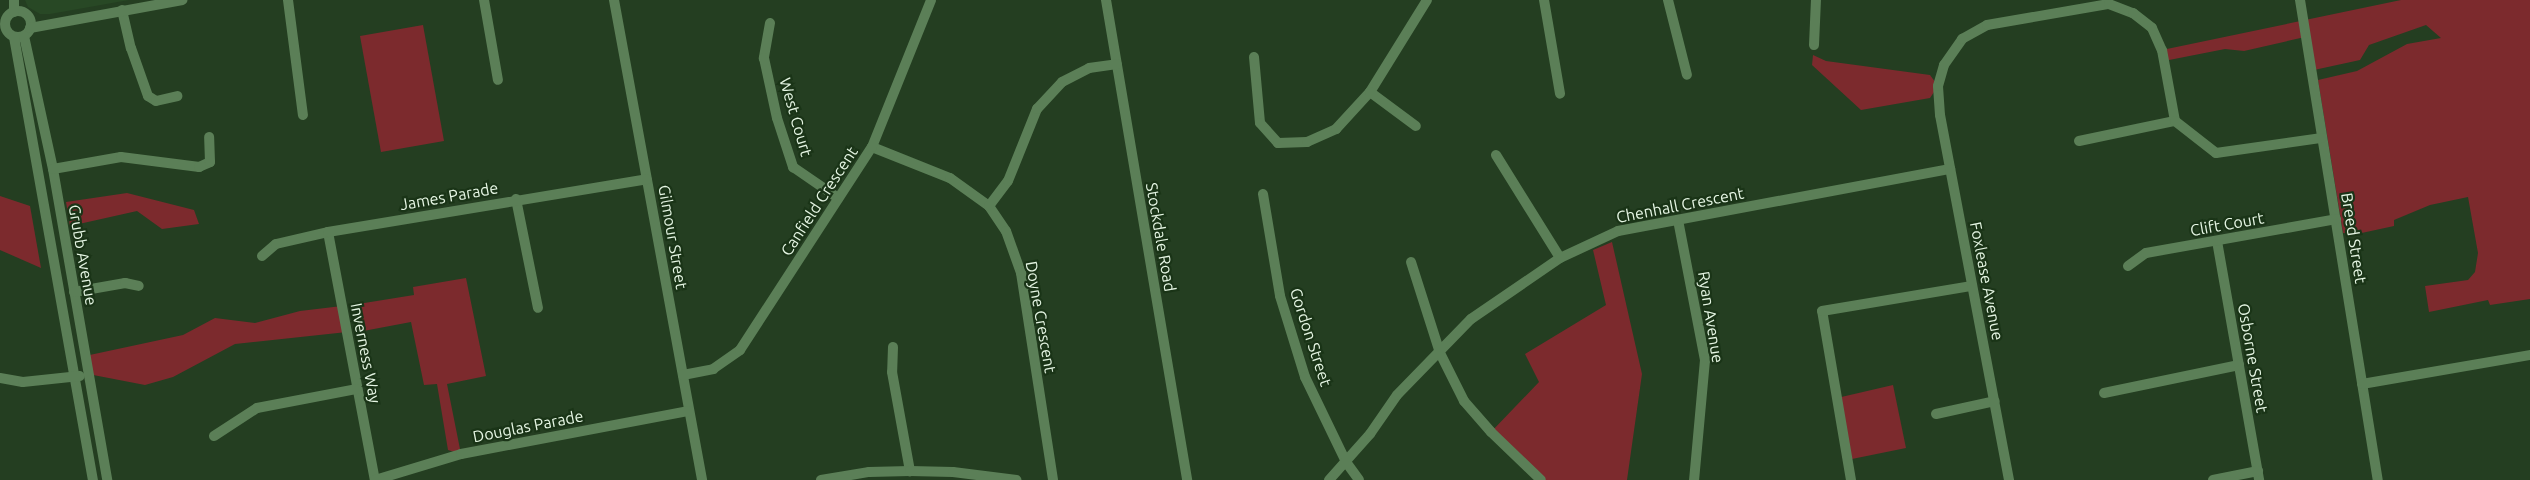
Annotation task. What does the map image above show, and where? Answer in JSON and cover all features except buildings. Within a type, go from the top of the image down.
[{"type":"street","points":[[14,0],[14,12]]},
{"type":"street","points":[[23,33],[25,13],[14,12],[6,17],[3,30],[23,33],[122,10],[182,0]]},
{"type":"street","points":[[288,0],[303,115]]},
{"type":"street","points":[[484,0],[498,80]]},
{"type":"street","name":"Gilmour Street","points":[[614,0],[702,480]]},
{"type":"street","name":"Canfield Crescent","points":[[682,376],[713,369],[740,350],[872,147],[930,0]]},
{"type":"street","name":"Stockdale Road","points":[[1106,0],[1187,480]]},
{"type":"street","points":[[1254,57],[1260,123],[1278,143],[1307,142],[1336,129],[1370,92],[1428,0]]},
{"type":"street","points":[[1544,0],[1560,94]]},
{"type":"street","points":[[1668,0],[1687,75]]},
{"type":"street","points":[[1814,45],[1816,0]]},
{"type":"street","name":"Breed Street","points":[[2300,0],[2378,480]]},
{"type":"street","name":"Foxlease Avenue","points":[[2009,480],[1950,168],[1938,86],[1944,65],[1962,39],[1987,25],[2109,4],[2134,13],[2152,28],[2162,50],[2175,121]]},
{"type":"street","points":[[122,10],[131,48],[148,96],[156,101],[177,96]]},
{"type":"street","name":"West Court","points":[[770,22],[764,58],[777,118],[794,167],[838,198]]},
{"type":"street","name":"Grubb Avenue","points":[[23,33],[53,169],[108,480]]},
{"type":"street","name":"Grubb Avenue","points":[[23,33],[74,378],[93,480]]},
{"type":"street","points":[[989,206],[1008,181],[1037,109],[1062,82],[1089,68],[1116,64]]},
{"type":"street","points":[[1370,92],[1416,126]]},
{"type":"street","points":[[2079,141],[2175,121],[2216,153],[2322,138]]},
{"type":"street","points":[[53,169],[121,157],[199,167],[210,162],[209,137]]},
{"type":"street","name":"Doyne Crescent","points":[[872,147],[950,178],[989,206],[1006,231],[1021,273],[1053,480]]},
{"type":"street","points":[[1496,155],[1560,258]]},
{"type":"street","name":"Chenhall Crescent","points":[[1329,480],[1346,462],[1397,395],[1440,353],[1471,319],[1560,258],[1618,231],[1950,168]]},
{"type":"street","name":"James Parade","points":[[262,256],[276,244],[328,232],[647,179]]},
{"type":"street","name":"Gordon Street","points":[[1263,194],[1280,296],[1303,368],[1346,462],[1359,480]]},
{"type":"street","points":[[516,200],[538,308]]},
{"type":"street","name":"Clift Court","points":[[2128,266],[2146,253],[2336,219]]},
{"type":"street","name":"Ryan Avenue","points":[[1678,220],[1705,360],[1694,480]]},
{"type":"street","name":"Inverness Way","points":[[328,232],[375,480]]},
{"type":"street","name":"Osborne Street","points":[[2218,241],[2258,475]]},
{"type":"street","points":[[1411,262],[1440,353],[1464,401],[1491,432],[1541,480]]},
{"type":"street","points":[[74,292],[125,283],[139,286]]},
{"type":"street","points":[[1851,480],[1822,311],[1972,286]]},
{"type":"street","points":[[893,347],[892,372],[910,471]]},
{"type":"street","points":[[2362,384],[2530,355]]},
{"type":"street","points":[[2104,393],[2239,365]]},
{"type":"street","points":[[0,378],[23,382],[74,378],[88,374]]},
{"type":"street","points":[[214,436],[257,408],[357,389]]},
{"type":"street","points":[[1936,414],[1995,401]]},
{"type":"street","name":"Douglas Parade","points":[[375,480],[462,454],[689,411]]},
{"type":"street","points":[[821,480],[869,472],[910,471],[953,472],[1016,480]]},
{"type":"street","points":[[2213,480],[2258,475]]},
{"type":"shaded area","points":[[25,0],[129,0],[50,14],[40,14],[28,7]]},
{"type":"shaded area","points":[[2401,0],[2530,0],[2530,299],[2490,305],[2488,300],[2429,312],[2425,286],[2468,280],[2475,272],[2478,253],[2468,197],[2430,205],[2394,220],[2394,226],[2357,234],[2343,233],[2318,80],[2357,71],[2407,44],[2441,38],[2426,25],[2369,45],[2360,60],[2314,70],[2305,37],[2244,51],[2225,49],[2164,61],[2162,50]]},
{"type":"shaded area","points":[[423,25],[444,141],[381,152],[360,36]]},
{"type":"shaded area","points":[[1813,55],[1826,61],[1930,75],[1938,86],[1930,98],[1861,110],[1812,65]]},
{"type":"shaded area","points":[[127,193],[194,210],[199,224],[162,229],[137,211],[70,226],[66,202]]},
{"type":"shaded area","points":[[0,196],[30,206],[41,268],[0,250]]},
{"type":"shaded area","points":[[1612,242],[1642,374],[1627,480],[1541,480],[1491,432],[1539,382],[1525,354],[1606,305],[1593,250]]},
{"type":"shaded area","points":[[466,278],[486,376],[447,384],[461,454],[448,450],[437,384],[424,385],[411,322],[358,332],[352,305],[414,295],[413,287]]},
{"type":"shaded area","points":[[342,306],[347,332],[235,344],[173,377],[145,385],[88,374],[85,356],[183,335],[215,318],[255,323],[300,311]]},
{"type":"shaded area","points":[[1893,385],[1906,448],[1847,460],[1837,398]]}]
